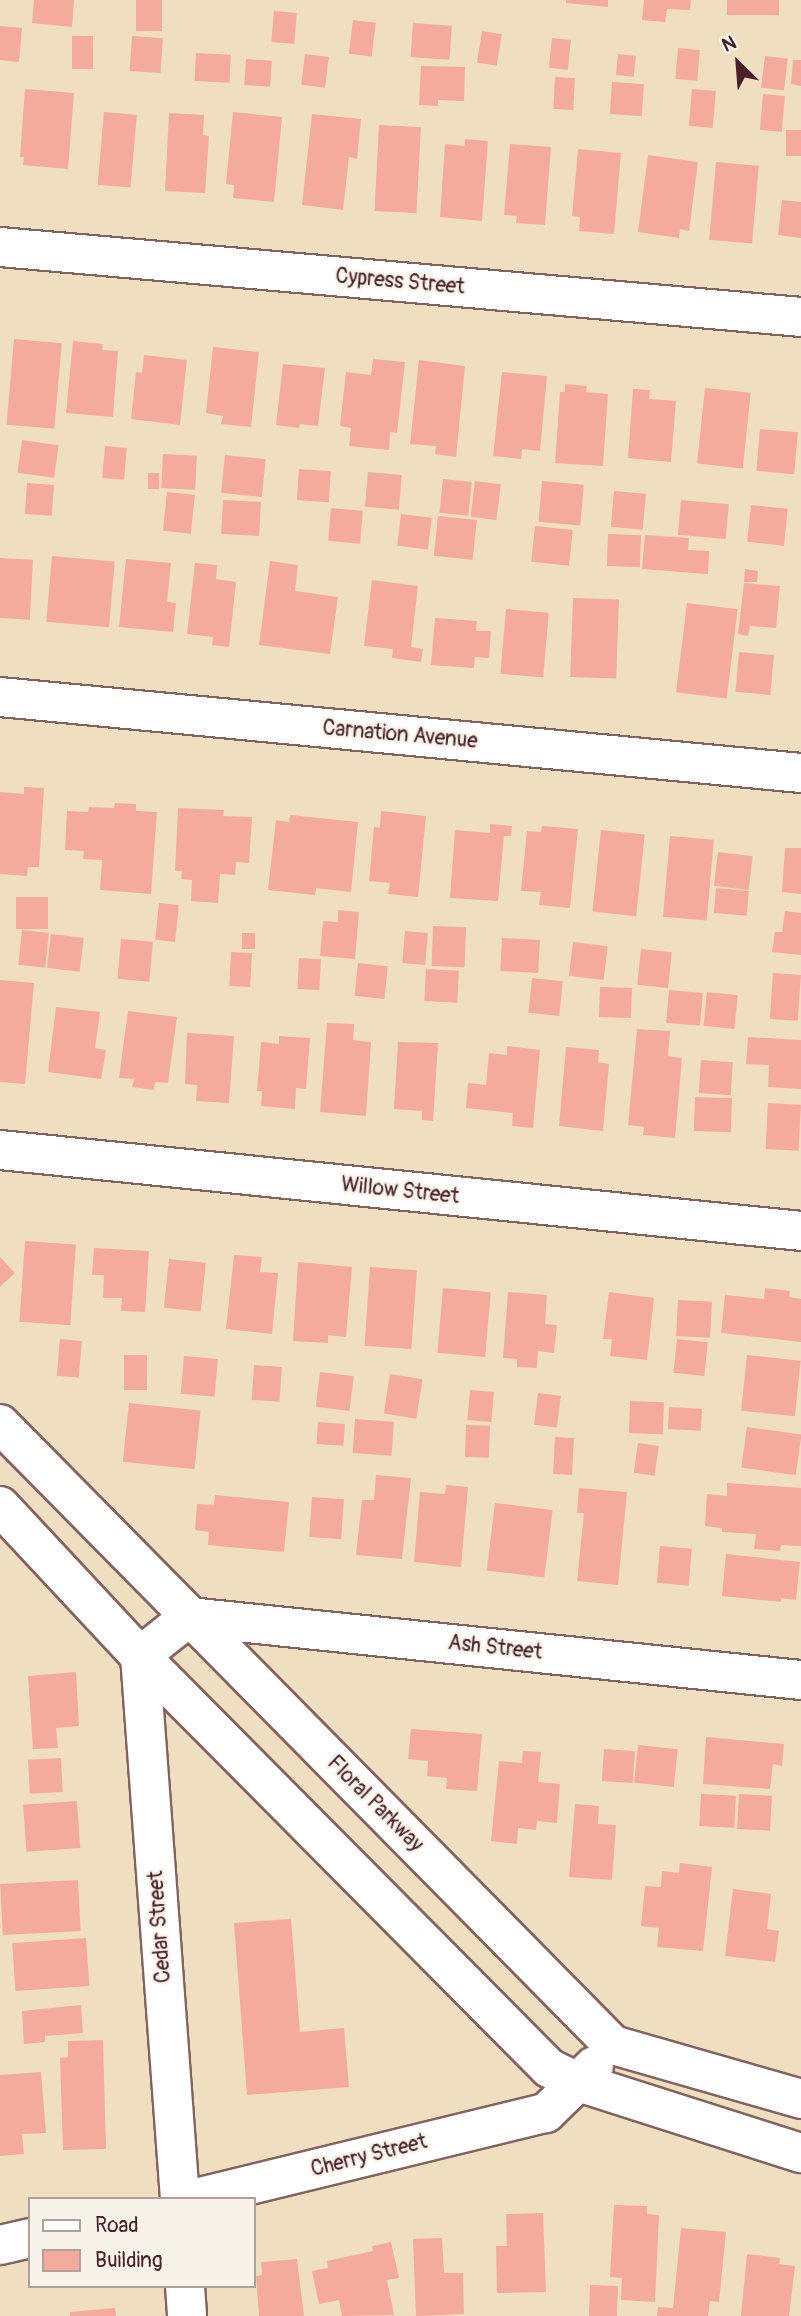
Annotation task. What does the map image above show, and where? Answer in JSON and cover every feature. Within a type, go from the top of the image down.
[{"type":"street","name":"Cypress Street","points":[[0,247],[801,317]]},
{"type":"street","name":"Carnation Avenue","points":[[0,697],[801,773]]},
{"type":"street","name":"Willow Street","points":[[0,1150],[801,1231]]},
{"type":"street","name":"Floral Parkway","points":[[0,1424],[613,2045],[801,2099]]},
{"type":"street","points":[[0,1506],[141,1656],[549,2068],[578,2082],[801,2152]]},
{"type":"street","points":[[141,1656],[189,1617]]},
{"type":"street","name":"Ash Street","points":[[189,1617],[801,1680]]},
{"type":"street","name":"Cedar Street","points":[[141,1656],[180,2197]]},
{"type":"street","points":[[578,2082],[613,2045]]},
{"type":"street","name":"Cherry Street","points":[[200,2197],[546,2113],[578,2082]]},
{"type":"street","points":[[0,2245],[28,2238]]},
{"type":"street","points":[[185,2288],[187,2316]]},
{"type":"building","points":[[34,0],[74,0],[72,27],[32,23]]},
{"type":"building","points":[[136,0],[162,0],[162,31],[136,31]]},
{"type":"building","points":[[566,0],[608,0],[608,7],[566,3]]},
{"type":"building","points":[[644,0],[691,0],[690,10],[667,9],[665,22],[642,20]]},
{"type":"building","points":[[727,0],[779,0],[779,15],[727,15]]},
{"type":"building","points":[[274,11],[297,13],[294,44],[271,42]]},
{"type":"building","points":[[353,20],[376,23],[372,57],[349,54]]},
{"type":"building","points":[[413,23],[452,26],[450,60],[411,57]]},
{"type":"building","points":[[0,26],[22,28],[19,62],[0,60]]},
{"type":"building","points":[[482,31],[502,34],[497,66],[477,63]]},
{"type":"building","points":[[72,36],[93,36],[93,69],[72,69]]},
{"type":"building","points":[[132,36],[163,38],[160,73],[130,71]]},
{"type":"building","points":[[552,38],[571,40],[568,70],[549,68]]},
{"type":"building","points":[[678,48],[700,50],[697,81],[675,79]]},
{"type":"building","points":[[196,53],[231,55],[229,83],[195,81]]},
{"type":"building","points":[[305,54],[329,57],[325,88],[301,85]]},
{"type":"building","points":[[618,54],[636,56],[634,77],[616,75]]},
{"type":"building","points":[[765,56],[788,59],[784,91],[761,88]]},
{"type":"building","points":[[246,59],[272,61],[270,87],[244,85]]},
{"type":"building","points":[[793,60],[801,60],[801,86],[791,84]]},
{"type":"building","points":[[421,66],[465,67],[464,101],[438,100],[438,106],[419,105]]},
{"type":"building","points":[[555,77],[575,78],[573,110],[553,109]]},
{"type":"building","points":[[612,82],[644,84],[642,116],[610,114]]},
{"type":"building","points":[[25,89],[74,93],[68,169],[23,165],[24,157],[20,157]]},
{"type":"building","points":[[692,89],[716,91],[713,128],[689,126]]},
{"type":"building","points":[[763,94],[785,96],[782,132],[760,130]]},
{"type":"building","points":[[104,112],[137,115],[131,188],[98,185]]},
{"type":"building","points":[[233,112],[282,117],[274,202],[233,198],[234,185],[226,184]]},
{"type":"building","points":[[169,113],[204,115],[203,135],[209,136],[205,193],[165,191]]},
{"type":"building","points":[[312,114],[361,119],[357,159],[349,157],[343,210],[302,205]]},
{"type":"building","points":[[379,125],[421,127],[416,213],[374,211]]},
{"type":"building","points":[[786,130],[801,130],[801,156],[786,156]]},
{"type":"building","points":[[465,139],[488,141],[482,221],[440,217],[445,144],[465,146]]},
{"type":"building","points":[[510,144],[551,147],[545,225],[516,223],[517,216],[504,215]]},
{"type":"building","points":[[578,149],[621,153],[614,234],[579,231],[580,217],[572,216]]},
{"type":"building","points":[[648,155],[698,162],[689,231],[680,229],[679,238],[638,232]]},
{"type":"building","points":[[716,162],[759,166],[752,243],[709,240]]},
{"type":"building","points":[[782,200],[801,202],[801,238],[778,235]]},
{"type":"building","points":[[14,339],[62,343],[54,429],[7,425]]},
{"type":"building","points":[[73,341],[103,344],[102,350],[118,351],[113,417],[66,413]]},
{"type":"building","points":[[213,347],[259,352],[251,427],[221,424],[223,416],[206,413]]},
{"type":"building","points":[[144,355],[187,360],[180,425],[131,419],[136,372],[142,373]]},
{"type":"building","points":[[373,359],[405,362],[397,433],[390,432],[389,450],[349,446],[351,428],[340,426],[346,372],[371,375]]},
{"type":"building","points":[[419,360],[465,366],[456,457],[435,454],[436,446],[410,444]]},
{"type":"building","points":[[283,364],[325,368],[318,426],[300,424],[299,428],[276,425]]},
{"type":"building","points":[[502,372],[547,376],[540,451],[522,449],[521,459],[493,456]]},
{"type":"building","points":[[565,384],[587,386],[586,392],[608,394],[603,466],[555,463],[560,392],[565,392]]},
{"type":"building","points":[[705,388],[751,393],[743,468],[697,464]]},
{"type":"building","points":[[633,389],[650,390],[649,399],[676,401],[671,462],[628,458]]},
{"type":"building","points":[[760,429],[798,432],[794,474],[756,471]]},
{"type":"building","points":[[22,440],[59,445],[54,478],[17,473]]},
{"type":"building","points":[[105,446],[127,448],[124,480],[102,478]]},
{"type":"building","points":[[163,454],[197,456],[195,490],[161,488]]},
{"type":"building","points":[[225,455],[266,459],[262,497],[221,493]]},
{"type":"building","points":[[299,469],[331,471],[329,502],[297,500]]},
{"type":"building","points":[[368,472],[402,475],[399,510],[365,507]]},
{"type":"building","points":[[148,473],[159,473],[159,489],[148,489]]},
{"type":"building","points":[[443,479],[472,482],[468,516],[439,513]]},
{"type":"building","points":[[475,481],[501,484],[496,520],[471,517]]},
{"type":"building","points":[[542,481],[584,485],[580,526],[538,522]]},
{"type":"building","points":[[27,483],[54,485],[52,516],[25,514]]},
{"type":"building","points":[[614,491],[646,494],[643,530],[611,527]]},
{"type":"building","points":[[167,492],[195,495],[191,534],[163,531]]},
{"type":"building","points":[[223,500],[261,502],[259,536],[221,534]]},
{"type":"building","points":[[681,500],[729,504],[726,539],[678,535]]},
{"type":"building","points":[[751,505],[788,509],[784,546],[747,542]]},
{"type":"building","points":[[331,508],[363,511],[360,544],[328,541]]},
{"type":"building","points":[[401,514],[432,518],[428,550],[397,546]]},
{"type":"building","points":[[438,516],[477,520],[473,560],[434,556]]},
{"type":"building","points":[[535,526],[573,530],[569,566],[531,562]]},
{"type":"building","points":[[608,534],[641,535],[640,567],[607,566]]},
{"type":"building","points":[[645,535],[689,538],[688,550],[709,551],[708,574],[642,569]]},
{"type":"building","points":[[52,556],[115,561],[109,627],[46,622]]},
{"type":"building","points":[[0,558],[33,560],[30,620],[0,618]]},
{"type":"building","points":[[126,559],[171,563],[167,602],[176,603],[173,632],[119,627]]},
{"type":"building","points":[[270,561],[298,565],[295,591],[338,597],[330,654],[259,645]]},
{"type":"building","points":[[195,563],[217,565],[216,579],[236,582],[229,647],[212,645],[213,637],[187,634]]},
{"type":"building","points":[[745,569],[758,571],[757,582],[744,582]]},
{"type":"building","points":[[372,580],[418,586],[411,647],[423,649],[421,662],[392,658],[393,649],[364,646]]},
{"type":"building","points":[[744,583],[780,586],[776,628],[750,626],[748,636],[738,634]]},
{"type":"building","points":[[573,598],[619,600],[616,679],[570,677]]},
{"type":"building","points":[[687,603],[738,609],[727,699],[676,692]]},
{"type":"building","points":[[506,609],[549,613],[543,678],[500,674]]},
{"type":"building","points":[[435,618],[477,621],[476,631],[491,631],[489,658],[475,657],[474,668],[431,665]]},
{"type":"building","points":[[739,652],[774,655],[770,695],[736,692]]},
{"type":"building","points":[[24,787],[44,788],[39,867],[28,867],[27,876],[0,874],[0,792],[24,794]]},
{"type":"building","points":[[115,803],[136,804],[136,811],[157,812],[151,894],[100,890],[102,860],[83,859],[84,851],[65,850],[67,811],[88,812],[89,807],[114,808]]},
{"type":"building","points":[[178,808],[224,810],[223,816],[252,817],[249,863],[236,862],[235,875],[220,874],[218,903],[191,901],[192,880],[181,879],[182,871],[175,871]]},
{"type":"building","points":[[381,811],[426,816],[418,897],[388,894],[390,883],[369,881],[374,827],[380,828]]},
{"type":"building","points":[[290,815],[358,822],[351,892],[316,888],[315,895],[268,890],[276,820],[289,822]]},
{"type":"building","points":[[490,824],[512,826],[511,836],[504,836],[498,901],[450,898],[455,830],[490,833]]},
{"type":"building","points":[[542,826],[578,829],[570,908],[539,905],[541,892],[521,891],[527,831],[541,832]]},
{"type":"building","points":[[601,830],[645,835],[636,916],[592,912]]},
{"type":"building","points":[[670,836],[714,840],[707,921],[663,917]]},
{"type":"building","points":[[785,848],[801,848],[801,894],[782,892]]},
{"type":"building","points":[[718,852],[753,856],[749,890],[714,886]]},
{"type":"building","points":[[716,888],[749,891],[747,916],[714,913]]},
{"type":"building","points":[[16,897],[48,897],[48,929],[16,929]]},
{"type":"building","points":[[159,903],[179,905],[175,942],[155,940]]},
{"type":"building","points":[[338,910],[359,912],[355,959],[320,956],[323,921],[338,922]]},
{"type":"building","points":[[785,911],[801,913],[801,955],[772,952],[775,932],[782,932]]},
{"type":"building","points":[[433,926],[466,927],[465,967],[432,966]]},
{"type":"building","points":[[22,930],[49,933],[45,968],[18,965]]},
{"type":"building","points":[[405,931],[428,933],[425,965],[402,963]]},
{"type":"building","points":[[242,933],[255,933],[255,949],[242,949]]},
{"type":"building","points":[[51,934],[84,938],[80,972],[47,968]]},
{"type":"building","points":[[502,938],[540,940],[538,973],[500,971]]},
{"type":"building","points":[[121,939],[153,942],[149,982],[118,979]]},
{"type":"building","points":[[573,942],[608,946],[604,980],[569,976]]},
{"type":"building","points":[[641,949],[672,952],[668,988],[637,985]]},
{"type":"building","points":[[231,952],[252,953],[250,987],[229,986]]},
{"type":"building","points":[[299,958],[321,959],[319,990],[297,989]]},
{"type":"building","points":[[358,963],[388,966],[384,999],[355,996]]},
{"type":"building","points":[[426,969],[459,971],[457,1003],[424,1001]]},
{"type":"building","points":[[773,973],[801,975],[798,1021],[770,1019]]},
{"type":"building","points":[[532,978],[563,981],[559,1016],[528,1013]]},
{"type":"building","points":[[0,980],[34,983],[25,1084],[0,1082]]},
{"type":"building","points":[[600,987],[632,988],[631,1018],[599,1017]]},
{"type":"building","points":[[669,990],[703,993],[700,1026],[666,1023]]},
{"type":"building","points":[[707,992],[738,995],[734,1029],[703,1026]]},
{"type":"building","points":[[56,1007],[100,1012],[95,1048],[106,1050],[101,1079],[48,1072]]},
{"type":"building","points":[[128,1011],[177,1017],[168,1083],[155,1082],[154,1090],[132,1087],[134,1079],[119,1078]]},
{"type":"building","points":[[327,1023],[354,1024],[353,1040],[371,1042],[366,1116],[320,1112]]},
{"type":"building","points":[[637,1029],[670,1031],[668,1056],[682,1058],[675,1138],[643,1135],[644,1127],[628,1125]]},
{"type":"building","points":[[187,1033],[234,1036],[229,1103],[196,1101],[197,1085],[185,1084]]},
{"type":"building","points":[[279,1036],[310,1038],[306,1089],[296,1088],[295,1109],[261,1106],[262,1091],[257,1091],[261,1042],[279,1044]]},
{"type":"building","points":[[748,1037],[801,1040],[801,1089],[768,1087],[769,1065],[746,1064]]},
{"type":"building","points":[[398,1042],[438,1043],[433,1121],[422,1120],[422,1111],[394,1109]]},
{"type":"building","points":[[507,1046],[540,1050],[533,1128],[512,1126],[513,1113],[466,1108],[468,1083],[486,1085],[489,1053],[507,1055]]},
{"type":"building","points":[[566,1047],[599,1050],[598,1062],[609,1064],[603,1131],[559,1126]]},
{"type":"building","points":[[701,1060],[733,1062],[731,1095],[699,1093]]},
{"type":"building","points":[[695,1097],[732,1098],[731,1132],[694,1131]]},
{"type":"building","points":[[768,1103],[801,1105],[799,1151],[766,1149]]},
{"type":"building","points":[[25,1241],[76,1245],[70,1325],[19,1322]]},
{"type":"building","points":[[94,1248],[149,1251],[145,1312],[121,1311],[122,1298],[103,1298],[104,1275],[92,1275]]},
{"type":"building","points":[[234,1255],[262,1257],[260,1272],[278,1273],[272,1334],[226,1329]]},
{"type":"building","points":[[0,1257],[15,1273],[0,1287]]},
{"type":"building","points":[[169,1259],[206,1263],[201,1312],[164,1308]]},
{"type":"building","points":[[298,1262],[352,1267],[346,1337],[328,1335],[328,1343],[293,1341]]},
{"type":"building","points":[[370,1267],[417,1270],[411,1349],[364,1346]]},
{"type":"building","points":[[443,1288],[491,1292],[485,1357],[437,1353]]},
{"type":"building","points":[[765,1288],[790,1291],[789,1297],[801,1299],[801,1342],[721,1333],[725,1295],[764,1299]]},
{"type":"building","points":[[508,1292],[547,1295],[545,1324],[557,1325],[554,1353],[538,1351],[537,1368],[517,1367],[517,1359],[503,1358]]},
{"type":"building","points":[[609,1292],[654,1298],[647,1360],[610,1356],[612,1339],[603,1339]]},
{"type":"building","points":[[678,1300],[712,1302],[710,1338],[676,1336]]},
{"type":"building","points":[[60,1339],[82,1341],[79,1378],[57,1376]]},
{"type":"building","points":[[677,1339],[708,1342],[704,1376],[673,1373]]},
{"type":"building","points":[[124,1355],[147,1355],[147,1390],[124,1390]]},
{"type":"building","points":[[747,1355],[801,1361],[795,1416],[741,1411]]},
{"type":"building","points":[[184,1356],[218,1359],[215,1397],[181,1394]]},
{"type":"building","points":[[254,1365],[282,1367],[279,1402],[252,1400]]},
{"type":"building","points":[[320,1372],[354,1376],[349,1411],[316,1407]]},
{"type":"building","points":[[390,1374],[423,1379],[416,1419],[384,1414]]},
{"type":"building","points":[[470,1390],[494,1392],[491,1422],[467,1420]]},
{"type":"building","points":[[538,1393],[561,1396],[557,1428],[534,1425]]},
{"type":"building","points":[[630,1401],[664,1402],[663,1434],[629,1433]]},
{"type":"building","points":[[129,1403],[201,1411],[194,1469],[123,1462]]},
{"type":"building","points":[[669,1407],[702,1409],[701,1431],[668,1429]]},
{"type":"building","points":[[355,1419],[394,1422],[392,1456],[353,1453]]},
{"type":"building","points":[[318,1422],[345,1424],[343,1446],[316,1444]]},
{"type":"building","points":[[466,1425],[490,1426],[489,1458],[465,1457]]},
{"type":"building","points":[[747,1427],[801,1435],[796,1475],[741,1468]]},
{"type":"building","points":[[555,1437],[574,1438],[572,1475],[553,1474]]},
{"type":"building","points":[[638,1443],[659,1446],[655,1476],[634,1473]]},
{"type":"building","points":[[376,1475],[411,1478],[402,1559],[356,1555],[362,1500],[374,1500]]},
{"type":"building","points":[[727,1483],[801,1488],[801,1546],[781,1545],[780,1551],[754,1549],[756,1534],[722,1532],[722,1528],[705,1526],[707,1494],[727,1496]]},
{"type":"building","points":[[446,1485],[468,1487],[461,1567],[414,1562],[420,1492],[445,1494]]},
{"type":"building","points":[[579,1488],[627,1492],[618,1585],[577,1581],[584,1513],[577,1513]]},
{"type":"building","points":[[215,1495],[289,1502],[284,1552],[208,1545],[209,1532],[195,1530],[197,1504],[214,1505]]},
{"type":"building","points":[[312,1497],[344,1499],[341,1539],[309,1537]]},
{"type":"building","points":[[495,1503],[553,1510],[544,1578],[487,1570]]},
{"type":"building","points":[[660,1546],[692,1549],[689,1586],[657,1583]]},
{"type":"building","points":[[726,1554],[800,1562],[796,1600],[781,1598],[781,1602],[722,1596]]},
{"type":"building","points":[[76,1672],[79,1726],[56,1728],[58,1748],[33,1749],[28,1676]]},
{"type":"building","points":[[411,1729],[482,1734],[477,1791],[446,1789],[447,1778],[427,1776],[428,1761],[408,1759]]},
{"type":"building","points":[[706,1737],[784,1744],[782,1766],[773,1764],[770,1789],[703,1784]]},
{"type":"building","points":[[638,1745],[678,1749],[674,1787],[634,1783]]},
{"type":"building","points":[[604,1749],[635,1751],[633,1783],[602,1781]]},
{"type":"building","points":[[523,1751],[541,1752],[538,1782],[560,1784],[557,1823],[537,1821],[536,1830],[518,1828],[517,1844],[491,1841],[499,1761],[522,1763]]},
{"type":"building","points":[[61,1758],[63,1792],[30,1794],[28,1760]]},
{"type":"building","points":[[701,1794],[736,1796],[734,1828],[699,1826]]},
{"type":"building","points":[[739,1794],[772,1796],[770,1831],[737,1829]]},
{"type":"building","points":[[77,1801],[80,1848],[26,1852],[23,1805]]},
{"type":"building","points":[[575,1804],[599,1806],[598,1824],[616,1825],[612,1880],[569,1877]]},
{"type":"building","points":[[680,1863],[712,1867],[703,1951],[657,1947],[659,1928],[641,1926],[645,1886],[661,1887],[662,1871],[679,1873]]},
{"type":"building","points":[[78,1880],[81,1931],[3,1935],[0,1884]]},
{"type":"building","points":[[733,1889],[771,1894],[767,1929],[779,1931],[775,1962],[725,1956]]},
{"type":"building","points":[[291,1919],[300,2032],[344,2028],[349,2087],[247,2095],[234,1923]]},
{"type":"building","points":[[86,1938],[89,1986],[16,1991],[12,1943]]},
{"type":"building","points":[[81,2005],[83,2033],[45,2036],[45,2042],[24,2044],[22,2011]]},
{"type":"building","points":[[103,2040],[106,2149],[63,2150],[60,2058],[68,2057],[68,2041]]},
{"type":"building","points":[[41,2072],[46,2133],[22,2134],[24,2154],[0,2156],[0,2075]]},
{"type":"building","points":[[614,2205],[647,2206],[647,2214],[659,2215],[655,2302],[621,2300],[622,2278],[610,2277]]},
{"type":"building","points":[[543,2213],[546,2292],[497,2293],[496,2246],[507,2246],[506,2214]]},
{"type":"building","points":[[681,2228],[726,2232],[719,2302],[710,2301],[708,2316],[657,2316],[658,2307],[673,2308]]},
{"type":"building","points":[[442,2238],[444,2273],[463,2273],[464,2314],[416,2316],[413,2239]]},
{"type":"building","points":[[391,2242],[399,2278],[387,2280],[394,2315],[342,2316],[339,2300],[319,2304],[312,2271],[328,2268],[327,2261],[373,2251],[372,2246]]},
{"type":"building","points":[[747,2254],[780,2258],[779,2264],[795,2266],[789,2316],[741,2316]]},
{"type":"building","points":[[297,2259],[304,2316],[259,2316],[256,2276],[262,2275],[261,2262]]},
{"type":"building","points":[[590,2285],[618,2286],[617,2316],[589,2316]]},
{"type":"building","points":[[115,2308],[116,2316],[70,2316],[70,2312]]}]
